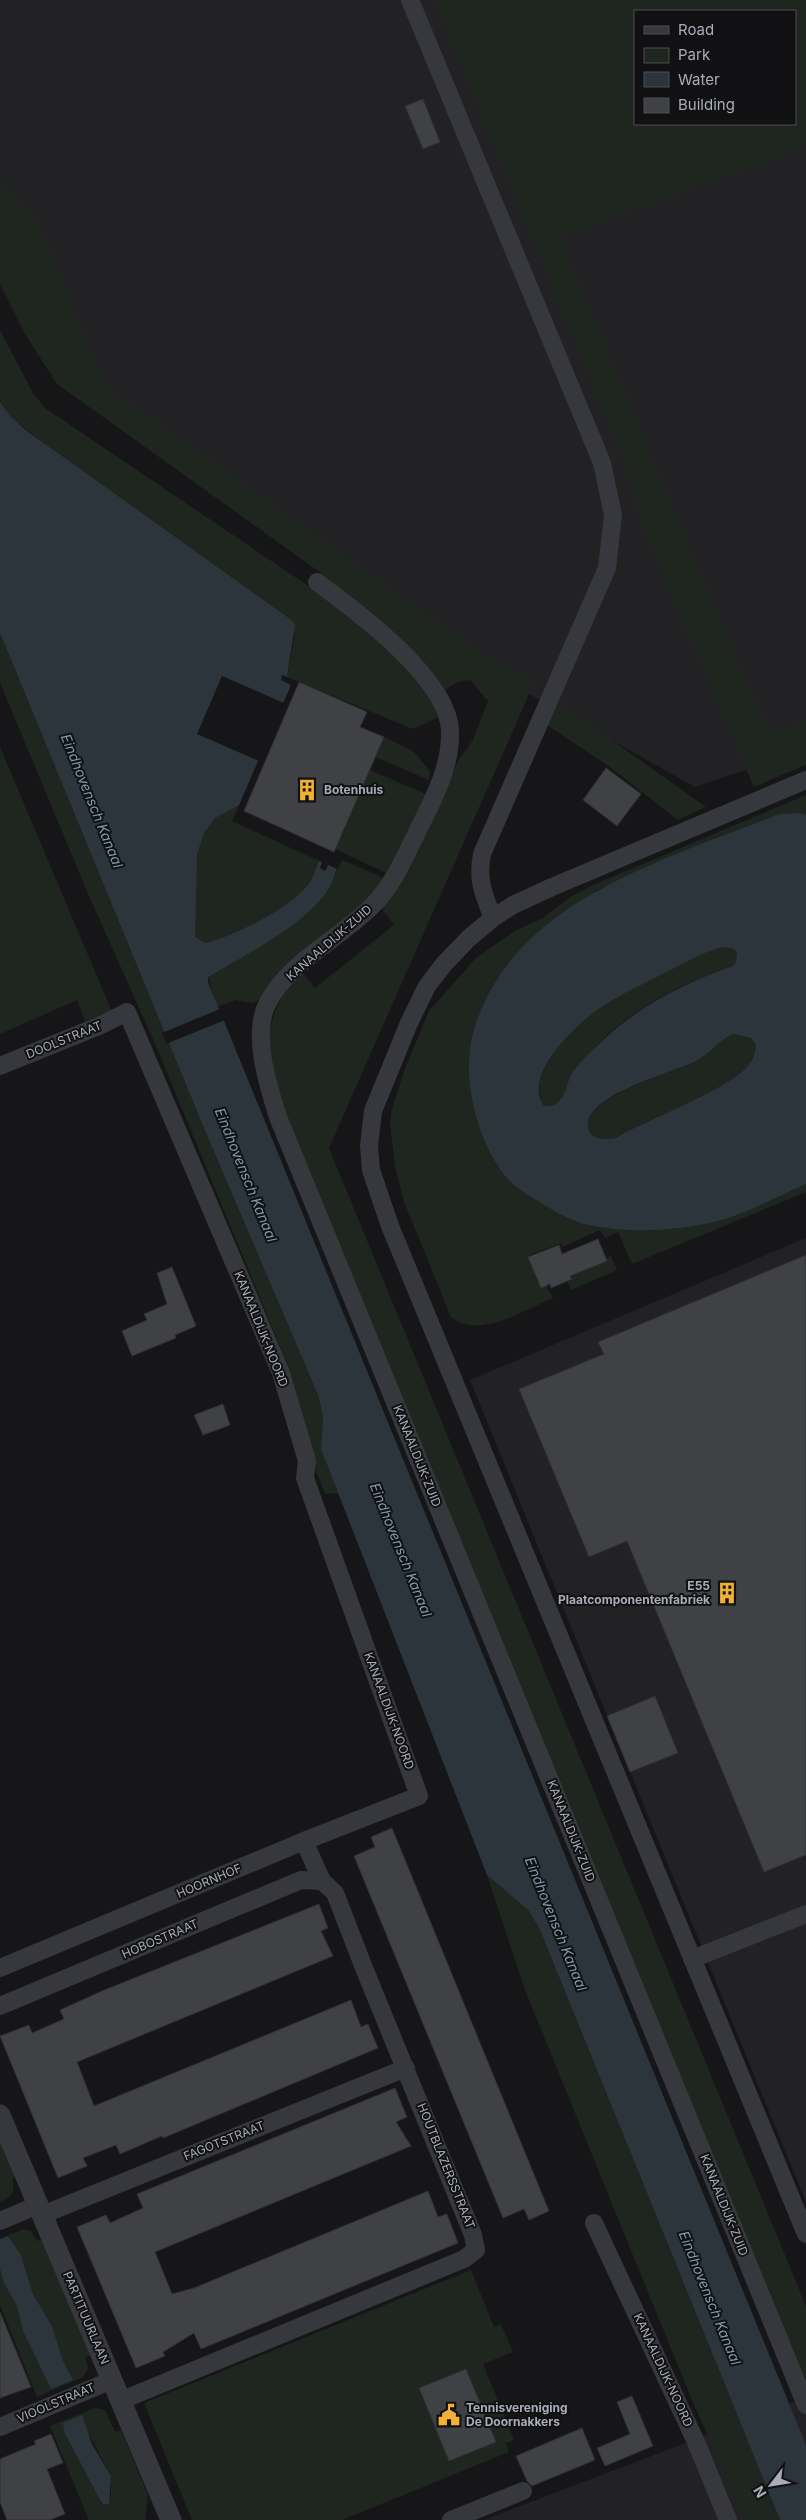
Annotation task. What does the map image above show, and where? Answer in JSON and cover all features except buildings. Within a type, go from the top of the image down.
[{"type":"street","points":[[410,0],[602,464],[613,515],[607,568],[482,854],[479,872],[483,893],[493,918]]},
{"type":"street","name":"KANAALDIJK-ZUID","points":[[317,582],[363,618],[427,678],[444,705],[450,729],[449,757],[437,792],[393,879],[374,905],[295,970],[268,1002],[264,1012],[262,1049],[272,1098],[278,1117],[806,2405]]},
{"type":"street","points":[[806,780],[552,887],[513,905],[493,918],[444,964],[427,986],[409,1023],[373,1111],[369,1146],[371,1170],[390,1226],[806,2234]]},
{"type":"street","name":"DOOLSTRAAT","points":[[0,1066],[99,1026],[127,1012]]},
{"type":"street","name":"KANAALDIJK-NOORD","points":[[127,1012],[280,1373],[306,1460],[305,1478],[419,1796]]},
{"type":"street","name":"HOORNHOF","points":[[0,1968],[304,1841],[419,1796]]},
{"type":"street","name":"HOUTBLAZERSSTRAAT","points":[[120,2401],[464,2258],[476,2250],[473,2235],[335,1893],[322,1881],[304,1841]]},
{"type":"street","name":"HOBOSTRAAT","points":[[0,2006],[301,1880],[322,1881]]},
{"type":"street","points":[[692,1959],[806,1914]]},
{"type":"street","name":"FAGOTSTRAAT","points":[[0,2220],[40,2210],[406,2068]]},
{"type":"street","name":"PARTITUURLAAN","points":[[0,2115],[171,2520]]},
{"type":"street","name":"KANAALDIJK-NOORD","points":[[594,2223],[692,2433],[728,2520]]},
{"type":"street","name":"VIOOLSTRAAT","points":[[0,2427],[112,2380]]},
{"type":"street","points":[[451,2520],[523,2491]]},
{"type":"shaded area","points":[[0,0],[806,0],[806,749],[695,787],[499,677],[77,374],[0,253]]},
{"type":"shaded area","points":[[806,1238],[806,2202],[470,1380]]},
{"type":"shaded area","points":[[806,2397],[806,2520],[484,2520]]},
{"type":"green space","points":[[434,0],[806,0],[806,145],[756,166],[560,237],[770,733],[806,719],[806,765],[754,787],[638,517],[635,490]]},
{"type":"green space","points":[[0,180],[34,215],[106,386],[482,653],[534,683],[329,1148],[806,2306],[806,2383],[292,1133],[272,1069],[269,1049],[270,1029],[276,1009],[286,991],[303,973],[315,988],[394,925],[382,909],[414,856],[458,761],[473,740],[488,701],[471,681],[459,682],[443,692],[321,573],[57,384],[25,334],[0,284]]},
{"type":"green space","points":[[0,330],[33,393],[45,408],[316,591],[380,641],[428,692],[439,717],[413,729],[287,677],[295,634],[10,417],[0,402]]},
{"type":"green space","points":[[0,633],[203,1126],[318,1395],[323,1417],[321,1449],[339,1493],[325,1494],[312,1460],[309,1440],[289,1368],[156,1046],[89,896],[0,683]]},
{"type":"green space","points":[[558,702],[706,807],[678,820],[607,765],[547,725]]},
{"type":"green space","points":[[384,737],[413,751],[430,771],[429,780],[375,757]]},
{"type":"green space","points":[[0,747],[113,1014],[86,1024],[77,1000],[0,1034]]},
{"type":"green space","points":[[370,770],[426,794],[388,874],[335,849]]},
{"type":"green space","points":[[806,795],[806,815],[800,813],[779,814],[596,891],[470,1064],[477,1119],[508,1179],[548,1207],[591,1226],[648,1230],[714,1222],[746,1211],[806,1184],[806,1192],[632,1264],[618,1232],[605,1238],[600,1230],[562,1247],[561,1243],[529,1255],[542,1286],[546,1285],[553,1298],[502,1321],[488,1324],[462,1323],[451,1317],[404,1202],[395,1167],[390,1123],[392,1109],[404,1071],[429,1011],[477,957],[515,931],[543,918],[573,895]]},
{"type":"green space","points":[[239,805],[232,821],[319,861],[310,882],[302,892],[290,901],[246,927],[205,943],[195,938],[194,875],[196,859],[206,830],[215,818]]},
{"type":"green space","points":[[342,860],[385,880],[369,900],[287,965],[257,1001],[252,1003],[236,1000],[217,1007],[208,977],[275,937],[328,890]]},
{"type":"green space","points":[[722,946],[733,948],[737,952],[736,962],[733,966],[702,977],[671,992],[628,1018],[595,1048],[576,1070],[557,1104],[545,1107],[540,1096],[540,1083],[544,1071],[550,1058],[559,1046],[578,1026],[614,999],[699,955]]},
{"type":"green space","points":[[733,1034],[751,1038],[756,1045],[750,1063],[741,1073],[727,1083],[616,1138],[599,1138],[591,1133],[588,1123],[593,1113],[603,1103],[634,1086],[696,1061]]},
{"type":"green space","points":[[611,1256],[617,1270],[571,1290],[565,1276]]},
{"type":"green space","points":[[487,1875],[529,1911],[540,1930],[780,2520],[745,2520],[689,2393],[525,1990]]},
{"type":"green space","points":[[0,2134],[17,2176],[12,2179],[12,2194],[0,2202]]},
{"type":"green space","points":[[23,2229],[31,2231],[37,2241],[43,2239],[91,2355],[85,2357],[88,2368],[83,2377],[37,2397],[0,2305],[0,2269],[3,2281],[18,2306],[23,2331],[51,2389],[72,2380],[63,2361],[52,2326],[33,2294],[21,2255],[8,2236],[0,2239]]},
{"type":"green space","points":[[471,2270],[494,2327],[501,2324],[513,2352],[483,2364],[514,2440],[506,2443],[509,2452],[342,2520],[192,2520],[144,2403]]},
{"type":"green space","points":[[95,2408],[105,2410],[115,2432],[121,2430],[148,2495],[145,2520],[89,2520],[50,2426]],"holes":[[[65,2434],[89,2434],[111,2476],[111,2498],[85,2472]]]},
{"type":"water","name":"Eindhovensch Kanaal","points":[[0,402],[11,417],[27,431],[290,619],[295,625],[287,677],[282,675],[281,680],[291,685],[239,805],[215,818],[204,833],[197,854],[195,937],[205,943],[231,934],[277,910],[302,892],[313,877],[319,861],[322,862],[320,868],[325,871],[328,865],[337,869],[328,890],[305,915],[273,939],[208,977],[208,982],[806,2445],[806,2520],[780,2520],[540,1930],[529,1911],[487,1875],[321,1449],[323,1417],[318,1395],[203,1126],[0,633]]},
{"type":"water","points":[[800,813],[806,815],[806,1184],[726,1219],[699,1225],[653,1230],[622,1230],[586,1225],[559,1213],[523,1192],[506,1177],[487,1145],[474,1108],[471,1089],[469,1070],[473,1033],[483,1005],[498,978],[516,954],[538,932],[563,912],[591,895],[652,864],[779,814]],"holes":[[[722,947],[732,948],[737,952],[736,962],[733,966],[696,980],[642,1009],[610,1033],[578,1065],[557,1104],[544,1106],[539,1095],[539,1083],[543,1071],[559,1046],[587,1018],[624,994],[699,956]],[[733,1034],[751,1038],[756,1045],[750,1063],[741,1073],[727,1083],[616,1138],[599,1138],[591,1133],[588,1123],[593,1112],[603,1102],[634,1085],[696,1061]]]},
{"type":"water","points":[[8,2236],[21,2255],[33,2294],[52,2326],[63,2361],[73,2380],[51,2389],[23,2331],[17,2306],[3,2281],[0,2269],[0,2239]]},
{"type":"water","points":[[82,2415],[92,2444],[111,2476],[109,2504],[103,2504],[65,2434],[63,2423]]},
{"type":"pier","points":[[222,676],[284,703],[259,761],[197,734]]},
{"type":"pier","points":[[220,1009],[225,1020],[166,1044],[162,1033]]},
{"type":"place","name":"Botenhuis","points":[[307,790]]},
{"type":"place","name":"E55 Plaatcomponentenfabriek","points":[[727,1593]]},
{"type":"place","name":"Tennisvereniging De Doornakkers","points":[[449,2415]]}]
